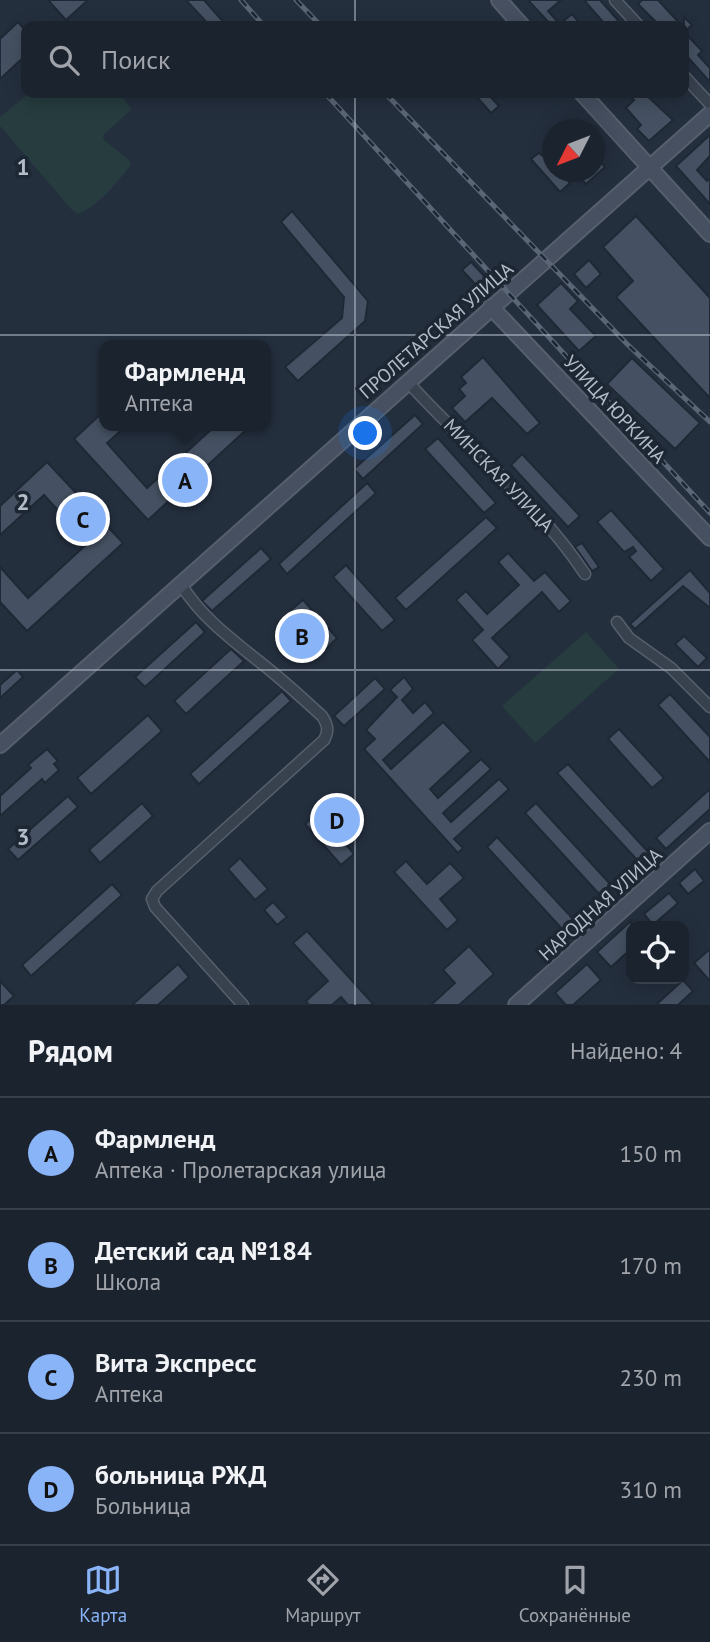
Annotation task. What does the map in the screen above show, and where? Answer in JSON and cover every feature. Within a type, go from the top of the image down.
[{"type":"main road","points":[[499,0],[518,21]]},
{"type":"main road","points":[[587,98],[710,234]]},
{"type":"main road","name":"ПРОЛЕТАРСКАЯ УЛИЦА","points":[[0,745],[710,114]]},
{"type":"main road","name":"УЛИЦА ЮРКИНА","points":[[491,307],[710,538]]},
{"type":"main road","name":"НАРОДНАЯ УЛИЦА","points":[[516,1005],[710,831]]},
{"type":"street","points":[[615,0],[634,21]]},
{"type":"street","points":[[689,81],[710,104]]},
{"type":"street","name":"МИНСКАЯ УЛИЦА","points":[[407,381],[509,482],[565,543],[585,574]]},
{"type":"street","points":[[180,583],[191,602],[221,633],[262,664],[322,716],[327,724],[328,733],[324,740],[152,899],[155,907],[243,1005]]},
{"type":"street","points":[[617,622],[629,638],[671,668],[710,707]]},
{"type":"green space","points":[[23,98],[122,98],[132,109],[104,134],[103,139],[131,162],[130,166],[100,199],[78,214],[0,126],[0,117]]},
{"type":"green space","points":[[586,632],[619,669],[535,743],[502,706]]},
{"type":"building","points":[[48,0],[88,0],[66,20]]},
{"type":"building","points":[[186,0],[204,0],[223,21],[205,21]]},
{"type":"building","points":[[528,0],[561,0],[548,11],[557,21],[547,21]]},
{"type":"building","points":[[584,0],[600,0],[619,21],[602,21]]},
{"type":"building","points":[[642,0],[658,0],[677,21],[655,21],[638,4]]},
{"type":"building","points":[[572,14],[578,21],[564,21]]},
{"type":"building","points":[[18,22],[21,25],[21,60],[0,79],[0,39]]},
{"type":"building","points":[[689,37],[702,51],[698,55],[710,68],[710,82],[689,59]]},
{"type":"building","points":[[478,98],[492,98],[499,106],[491,113]]},
{"type":"building","points":[[632,98],[649,98],[673,120],[649,141],[637,129],[641,125],[626,108],[634,100]]},
{"type":"building","points":[[710,135],[710,156],[697,170],[707,181],[710,178],[710,204],[676,166]]},
{"type":"building","points":[[539,153],[542,155],[542,172],[531,159]]},
{"type":"building","points":[[551,182],[569,182],[570,183],[560,192]]},
{"type":"building","points":[[292,211],[368,301],[365,321],[298,381],[285,367],[342,318],[344,297],[281,222]]},
{"type":"building","points":[[636,216],[710,298],[710,398],[616,297],[633,281],[603,247]]},
{"type":"building","points":[[589,260],[601,274],[586,288],[574,274]]},
{"type":"building","points":[[471,262],[486,278],[477,286],[462,270]]},
{"type":"building","points":[[561,283],[578,301],[570,309],[596,336],[579,351],[537,305]]},
{"type":"building","points":[[483,357],[540,423],[527,434],[492,398],[465,422],[452,408],[465,396],[459,389],[466,383],[461,377]]},
{"type":"building","points":[[632,358],[700,423],[675,449],[607,384]]},
{"type":"building","points":[[415,415],[423,424],[363,479],[354,469]]},
{"type":"building","points":[[99,416],[99,431],[120,431],[107,443],[147,488],[210,431],[245,431],[148,520],[74,439]]},
{"type":"building","points":[[438,438],[496,503],[484,513],[425,449]]},
{"type":"building","points":[[522,454],[580,516],[568,527],[511,465]]},
{"type":"building","points":[[47,462],[123,543],[27,631],[0,602],[0,567],[28,598],[88,543],[44,495],[0,535],[0,506]]},
{"type":"building","points":[[367,483],[376,493],[287,574],[279,564]]},
{"type":"building","points":[[611,510],[664,569],[651,581],[629,557],[636,551],[633,547],[624,552],[597,522]]},
{"type":"building","points":[[486,517],[497,528],[406,610],[395,598]]},
{"type":"building","points":[[582,543],[599,567],[592,571],[575,547]]},
{"type":"building","points":[[261,548],[271,559],[212,611],[202,601]]},
{"type":"building","points":[[508,553],[534,581],[545,572],[571,601],[559,612],[542,592],[492,638],[510,657],[498,669],[472,640],[483,630],[456,600],[466,591],[487,614],[519,585],[498,562]]},
{"type":"building","points":[[346,565],[395,620],[382,631],[333,577]]},
{"type":"building","points":[[690,570],[710,593],[710,608],[683,586],[635,629],[630,624]]},
{"type":"building","points":[[303,600],[337,638],[326,649],[291,610]]},
{"type":"building","points":[[196,622],[205,632],[145,687],[135,677]]},
{"type":"building","points":[[684,636],[707,658],[698,667],[675,644]]},
{"type":"building","points":[[231,649],[244,661],[186,714],[174,701]]},
{"type":"building","points":[[17,670],[23,677],[0,698],[0,685]]},
{"type":"building","points":[[404,677],[413,689],[402,700],[413,713],[425,702],[434,713],[383,760],[391,769],[443,722],[471,751],[430,789],[438,798],[481,759],[491,769],[443,813],[451,822],[499,779],[509,789],[454,839],[463,848],[458,853],[364,749],[375,739],[366,730],[397,697],[390,690]]},
{"type":"building","points":[[375,678],[385,689],[344,726],[334,716]]},
{"type":"building","points":[[282,691],[291,701],[199,784],[190,774]]},
{"type":"building","points":[[670,694],[710,737],[710,762],[658,705]]},
{"type":"building","points":[[148,715],[162,731],[91,794],[77,778]]},
{"type":"building","points":[[619,729],[664,778],[652,788],[608,739]]},
{"type":"building","points":[[47,749],[58,761],[54,764],[59,770],[45,783],[42,779],[0,816],[0,796],[31,768],[28,765]]},
{"type":"building","points":[[568,764],[649,853],[639,862],[557,773]]},
{"type":"building","points":[[710,789],[710,809],[666,849],[656,838]]},
{"type":"building","points":[[68,796],[78,807],[18,860],[8,849]]},
{"type":"building","points":[[142,803],[153,816],[100,863],[89,850]]},
{"type":"building","points":[[536,803],[612,886],[601,896],[525,813]]},
{"type":"building","points":[[318,812],[354,854],[341,865],[305,824]]},
{"type":"building","points":[[497,837],[575,921],[564,931],[487,847]]},
{"type":"building","points":[[240,858],[268,889],[255,900],[228,869]]},
{"type":"building","points":[[406,861],[427,884],[450,863],[464,878],[440,899],[458,920],[447,930],[394,872]]},
{"type":"building","points":[[695,869],[704,881],[688,894],[679,883]]},
{"type":"building","points":[[112,884],[122,895],[31,976],[22,965]]},
{"type":"building","points":[[669,893],[678,903],[658,921],[650,921],[644,914]]},
{"type":"building","points":[[273,902],[287,917],[277,925],[264,910]]},
{"type":"building","points":[[626,926],[626,954],[611,967],[597,952]]},
{"type":"building","points":[[307,931],[374,1005],[348,1005],[341,997],[332,1005],[309,1005],[306,1001],[328,981],[293,943]]},
{"type":"building","points":[[469,946],[494,974],[459,1005],[431,1005],[455,983],[443,970]]},
{"type":"building","points":[[710,949],[710,981],[694,963]]},
{"type":"building","points":[[178,964],[189,977],[158,1005],[132,1005]]},
{"type":"building","points":[[587,964],[601,980],[573,1005],[566,1005],[555,993]]},
{"type":"building","points":[[0,981],[14,996],[4,1005],[0,1005]]},
{"type":"building","points":[[679,984],[687,984],[693,991],[678,1005],[656,1005]]},
{"type":"railway","points":[[241,0],[260,21]]},
{"type":"railway","points":[[296,0],[316,21]]},
{"type":"railway","points":[[330,98],[710,513]]},
{"type":"railway","points":[[390,98],[628,345],[710,422]]},
{"type":"place","name":"Фармленд","points":[[185,480]]},
{"type":"place","name":"Вита Экспресс","points":[[83,519]]},
{"type":"place","name":"Детский сад №184","points":[[302,636]]},
{"type":"place","name":"больница РЖД","points":[[337,820]]}]
